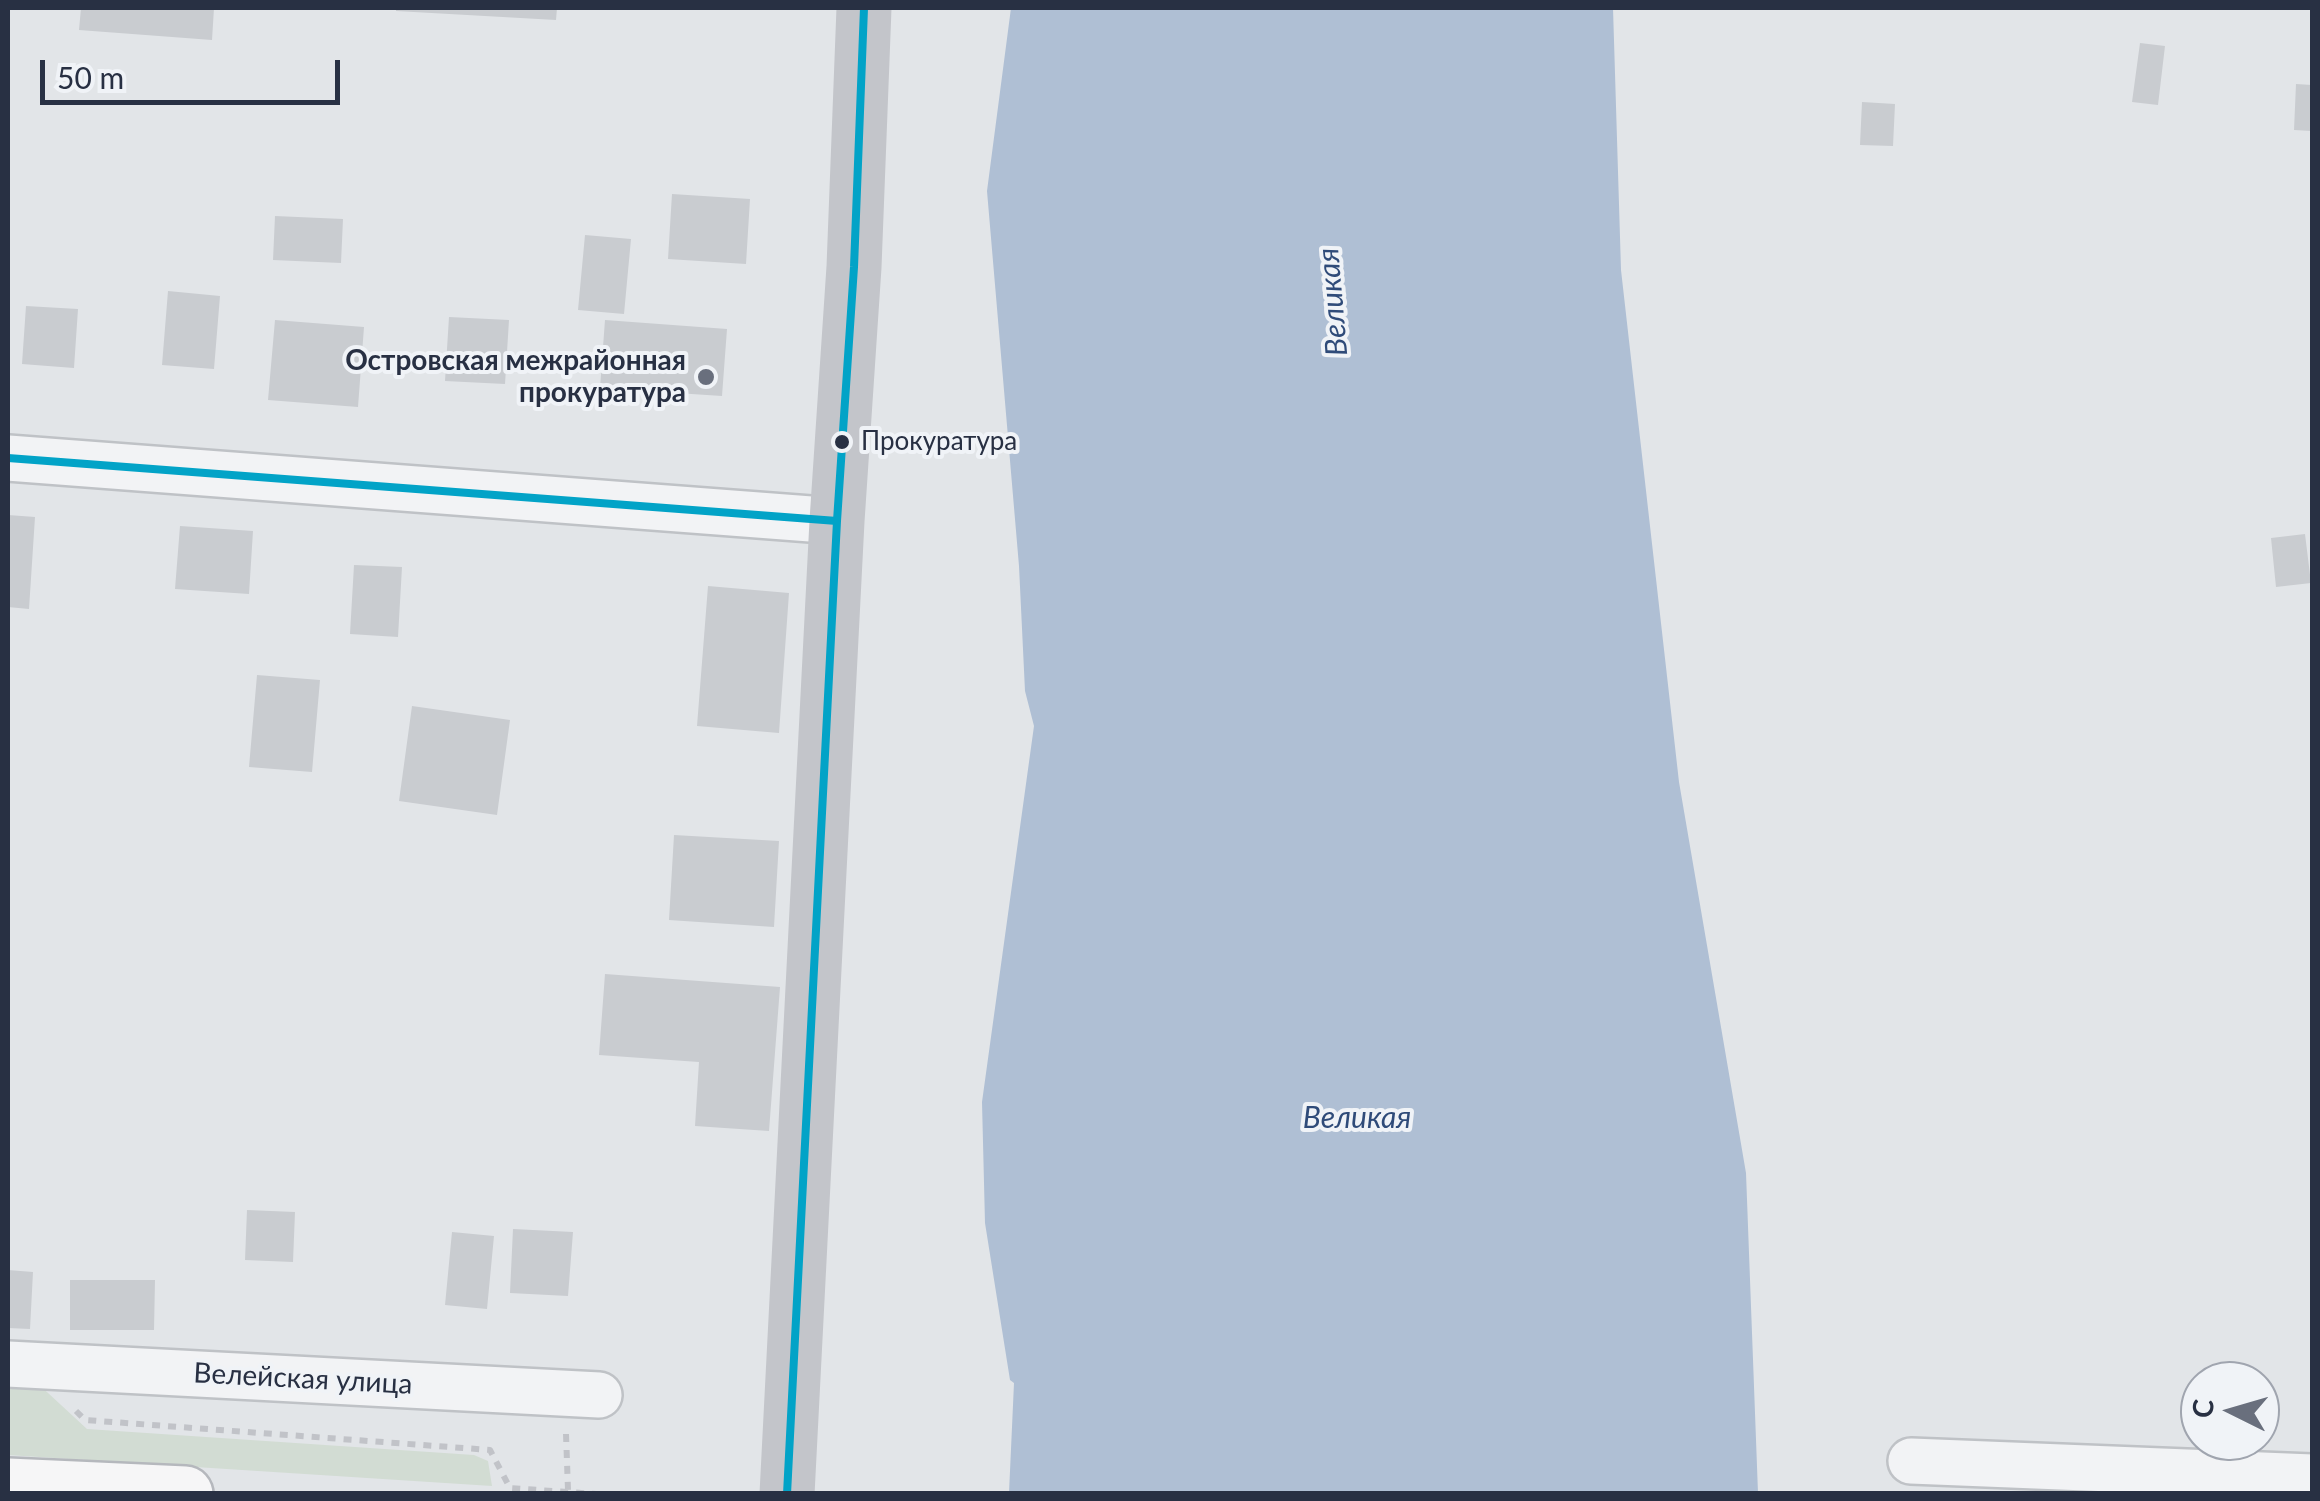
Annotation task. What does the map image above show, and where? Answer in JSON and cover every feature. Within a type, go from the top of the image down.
[{"type":"highway","points":[[8,1486],[185,1494]]},
{"type":"main road","points":[[786,1494],[836,522],[854,266],[864,8]]},
{"type":"street","points":[[8,458],[836,522]]},
{"type":"street","name":"Велейская улица","points":[[20,1364],[582,1394]]},
{"type":"street","points":[[1911,1460],[2312,1478]]},
{"type":"path","points":[[20,1364],[85,1420],[490,1450],[510,1488],[596,1494]]},
{"type":"path","points":[[568,1490],[582,1394]]},
{"type":"shaded area","points":[[8,1378],[34,1380],[87,1429],[474,1455],[488,1461],[492,1486],[8,1455]]},
{"type":"water","name":"Великая","points":[[1011,8],[1613,8],[1621,270],[1679,782],[1746,1173],[1758,1493],[1009,1493],[1014,1383],[1010,1380],[985,1223],[982,1102],[1034,726],[1025,691],[1019,566],[987,191]]},
{"type":"building","points":[[81,8],[214,8],[212,40],[79,30]]},
{"type":"building","points":[[396,8],[557,8],[556,20]]},
{"type":"building","points":[[2140,43],[2165,46],[2158,105],[2132,102]]},
{"type":"building","points":[[2296,84],[2312,85],[2312,131],[2294,130]]},
{"type":"building","points":[[1862,102],[1895,104],[1893,146],[1860,145]]},
{"type":"building","points":[[672,194],[750,199],[746,264],[668,259]]},
{"type":"building","points":[[275,216],[343,219],[341,263],[273,260]]},
{"type":"building","points":[[585,235],[631,239],[624,314],[578,310]]},
{"type":"building","points":[[168,291],[220,296],[214,369],[162,365]]},
{"type":"building","points":[[26,306],[78,309],[74,368],[22,364]]},
{"type":"building","points":[[449,317],[509,320],[505,384],[445,381]]},
{"type":"building","points":[[275,320],[364,327],[358,407],[268,400]]},
{"type":"building","points":[[605,320],[727,329],[722,396],[600,388]]},
{"type":"building","points":[[8,515],[35,517],[29,609],[8,607]]},
{"type":"building","points":[[180,526],[253,531],[249,594],[175,589]]},
{"type":"building","points":[[2305,534],[2311,583],[2276,587],[2271,538]]},
{"type":"building","points":[[354,565],[402,567],[398,637],[350,634]]},
{"type":"building","points":[[708,586],[789,593],[779,733],[697,726]]},
{"type":"building","points":[[257,675],[320,680],[312,772],[249,767]]},
{"type":"building","points":[[412,706],[510,720],[497,815],[399,801]]},
{"type":"building","points":[[674,835],[779,841],[774,927],[669,920]]},
{"type":"building","points":[[605,974],[780,987],[769,1131],[695,1126],[699,1062],[599,1055]]},
{"type":"building","points":[[247,1210],[295,1212],[293,1262],[245,1260]]},
{"type":"building","points":[[513,1229],[573,1232],[568,1296],[510,1293]]},
{"type":"building","points":[[452,1232],[494,1236],[487,1309],[445,1305]]},
{"type":"building","points":[[8,1270],[33,1272],[30,1329],[8,1328]]},
{"type":"building","points":[[70,1280],[155,1280],[154,1330],[70,1330]]},
{"type":"transit line","points":[[787,1494],[837,521],[854,267],[864,8]]},
{"type":"transit line","points":[[8,458],[837,521]]},
{"type":"place","name":"Островская межрайонная прокуратура","points":[[706,377]]},
{"type":"place","name":"Прокуратура","points":[[842,442]]}]
